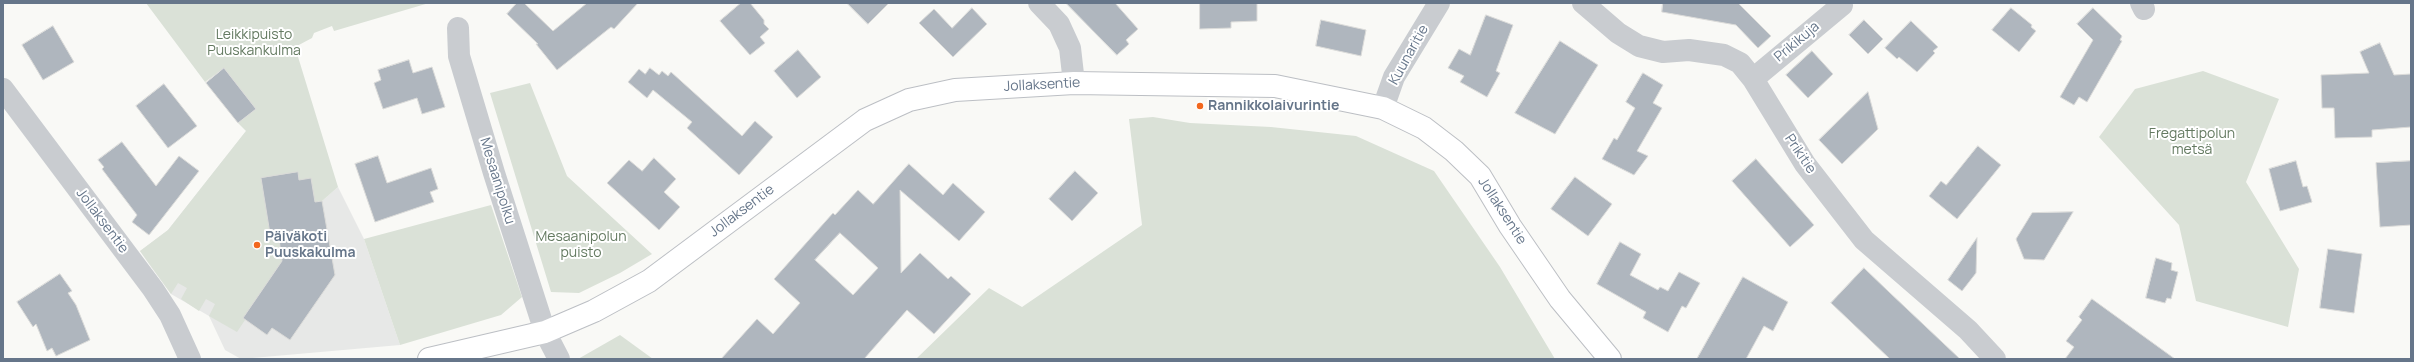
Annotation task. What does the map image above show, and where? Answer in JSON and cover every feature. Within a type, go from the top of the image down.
[{"type":"main road","name":"Jollaksentie","points":[[429,359],[545,332],[594,311],[649,281],[865,120],[909,100],[955,90],[1074,83],[1275,86],[1383,108],[1424,128],[1454,151],[1480,176],[1510,226],[1560,299],[1610,359]]},
{"type":"street","points":[[1039,3],[1059,24],[1070,48],[1074,83]]},
{"type":"street","name":"Kuunaritie","points":[[1383,108],[1394,77],[1439,3]]},
{"type":"street","name":"Prikitie","points":[[1583,3],[1618,33],[1639,46],[1663,52],[1689,50],[1724,55],[1740,63],[1753,79],[1805,164],[1864,240],[1968,330],[1995,359]]},
{"type":"street","name":"Prikikuja","points":[[1753,79],[1842,4]]},
{"type":"street","name":"Mesaanipolku","points":[[458,28],[459,56],[545,332],[559,359]]},
{"type":"street","name":"Jollaksentie","points":[[3,89],[152,289],[170,315],[190,359]]},
{"type":"shaded area","name":"Päiväkoti Puuskakulma","points":[[246,131],[322,201],[338,187],[364,239],[400,345],[241,359],[225,350],[209,316],[171,294],[151,267],[140,251],[168,230]]},
{"type":"green space","name":"Leikkipuisto Puuskankulma","points":[[146,3],[429,3],[334,31],[332,26],[314,33],[312,38],[295,47],[338,187],[279,239],[282,261],[243,318],[245,320],[237,332],[209,316],[215,304],[206,299],[199,311],[181,299],[187,288],[178,283],[171,294],[140,251],[168,230],[246,131],[238,123],[256,109],[224,68],[205,82]]},
{"type":"green space","name":"Fregattipolun metsä","points":[[2203,71],[2279,99],[2246,182],[2299,269],[2288,327],[2196,301],[2179,225],[2099,137],[2135,89]]},
{"type":"green space","name":"Mesaanipolun puisto","points":[[530,83],[567,176],[652,254],[620,273],[579,293],[551,292],[490,93]]},
{"type":"green space","points":[[1153,117],[1190,123],[1271,127],[1356,136],[1434,171],[1500,267],[1555,359],[916,359],[989,288],[1022,307],[1142,225],[1129,119]]},
{"type":"green space","points":[[491,205],[522,297],[501,315],[400,345],[364,239]]},
{"type":"green space","points":[[620,335],[653,359],[578,359]]},
{"type":"building","points":[[517,3],[524,3],[553,31],[587,3],[638,3],[614,29],[611,27],[557,70],[536,44],[538,44],[507,14]]},
{"type":"building","points":[[741,3],[750,3],[764,20],[764,24],[769,29],[760,37],[765,43],[750,55],[720,21]]},
{"type":"building","points":[[847,3],[889,3],[868,24]]},
{"type":"building","points":[[1066,3],[1115,3],[1138,29],[1126,40],[1129,44],[1117,55]]},
{"type":"building","points":[[1200,3],[1257,3],[1257,21],[1231,22],[1231,28],[1200,29]]},
{"type":"building","points":[[1663,3],[1738,3],[1771,36],[1758,48],[1736,25],[1662,12]]},
{"type":"building","points":[[972,8],[987,24],[953,57],[919,23],[934,9],[952,28]]},
{"type":"building","points":[[2011,8],[2032,25],[2031,27],[2036,31],[2019,52],[1992,30]]},
{"type":"building","points":[[2093,8],[2122,36],[2120,40],[2122,41],[2087,102],[2079,97],[2074,105],[2060,97],[2093,40],[2077,24]]},
{"type":"building","points":[[1486,15],[1513,25],[1496,71],[1500,73],[1487,97],[1460,82],[1464,76],[1448,68],[1459,49],[1470,55]]},
{"type":"building","points":[[1321,20],[1366,30],[1361,56],[1316,46]]},
{"type":"building","points":[[1864,20],[1883,39],[1868,54],[1849,35]]},
{"type":"building","points":[[1911,21],[1938,47],[1933,51],[1935,53],[1917,72],[1899,57],[1897,59],[1885,48]]},
{"type":"building","points":[[53,26],[74,62],[43,80],[22,45]]},
{"type":"building","points":[[1560,41],[1598,65],[1555,134],[1515,113]]},
{"type":"building","points":[[2380,43],[2394,75],[2411,74],[2411,127],[2372,130],[2372,137],[2335,138],[2334,108],[2322,108],[2321,75],[2369,73],[2360,52]]},
{"type":"building","points":[[798,50],[821,77],[797,98],[774,71]]},
{"type":"building","points":[[1812,51],[1833,74],[1808,98],[1786,75]]},
{"type":"building","points":[[409,60],[413,73],[432,67],[445,107],[422,114],[417,98],[383,109],[374,83],[381,80],[378,70]]},
{"type":"building","points":[[224,68],[256,109],[238,123],[206,83]]},
{"type":"building","points":[[650,68],[659,75],[662,71],[668,76],[671,72],[742,136],[755,121],[773,137],[739,175],[687,128],[692,122],[653,90],[647,98],[628,82],[639,69],[645,74]]},
{"type":"building","points":[[1643,73],[1663,85],[1653,103],[1662,108],[1637,151],[1648,156],[1634,175],[1602,159],[1614,138],[1617,140],[1635,108],[1626,102]]},
{"type":"building","points":[[164,84],[197,126],[168,148],[136,106]]},
{"type":"building","points":[[1868,92],[1878,129],[1842,164],[1819,140]]},
{"type":"building","points":[[122,142],[156,186],[179,156],[199,171],[149,235],[132,222],[137,215],[102,169],[104,167],[98,160]]},
{"type":"building","points":[[1978,146],[2001,165],[1957,219],[1929,196],[1941,181],[1946,185]]},
{"type":"building","points":[[378,156],[387,183],[431,168],[438,189],[430,192],[434,202],[375,222],[355,164]]},
{"type":"building","points":[[654,158],[676,179],[664,192],[680,207],[659,230],[607,183],[629,160],[642,171]]},
{"type":"building","points":[[1756,159],[1814,225],[1790,247],[1732,181]]},
{"type":"building","points":[[2296,161],[2303,187],[2307,186],[2312,202],[2280,211],[2269,169]]},
{"type":"building","points":[[2411,161],[2411,225],[2380,227],[2376,163]]},
{"type":"building","points":[[909,164],[943,195],[953,183],[985,212],[959,241],[900,190],[901,273],[920,253],[948,279],[951,276],[971,294],[934,334],[907,310],[864,359],[721,359],[757,319],[773,334],[800,303],[774,279],[833,213],[835,215],[858,190],[873,204]],"holes":[[[840,233],[878,268],[853,295],[815,260]]]},
{"type":"building","points":[[1075,171],[1098,193],[1072,221],[1049,199]]},
{"type":"building","points":[[298,172],[299,180],[311,178],[315,202],[322,201],[335,275],[290,340],[272,328],[267,335],[243,318],[282,261],[279,239],[271,240],[261,178]]},
{"type":"building","points":[[1575,177],[1612,204],[1588,236],[1551,209]]},
{"type":"building","points":[[2073,212],[2044,260],[2024,259],[2016,239],[2032,213]]},
{"type":"building","points":[[1977,238],[1976,273],[1962,291],[1948,280]]},
{"type":"building","points":[[1620,242],[1641,254],[1630,275],[1658,290],[1660,287],[1668,291],[1679,272],[1700,283],[1686,308],[1682,306],[1668,332],[1643,318],[1646,312],[1597,284]]},
{"type":"building","points":[[2328,249],[2362,254],[2354,313],[2320,308]]},
{"type":"building","points":[[2156,258],[2172,263],[2171,270],[2178,272],[2171,299],[2167,298],[2165,303],[2146,298]]},
{"type":"building","points":[[1864,268],[1960,359],[1890,359],[1831,303]]},
{"type":"building","points":[[60,274],[72,291],[68,293],[76,305],[90,340],[56,356],[52,348],[47,351],[36,324],[33,327],[17,302]]},
{"type":"building","points":[[1743,277],[1788,302],[1773,331],[1764,326],[1746,359],[1697,359]]},
{"type":"building","points":[[2092,299],[2175,359],[2065,359],[2074,347],[2066,341],[2082,320],[2079,317]]},
{"type":"place","name":"Rannikkolaivurintie","points":[[1200,106]]},
{"type":"place","name":"Päiväkoti Puuskakulma","points":[[257,245]]}]
